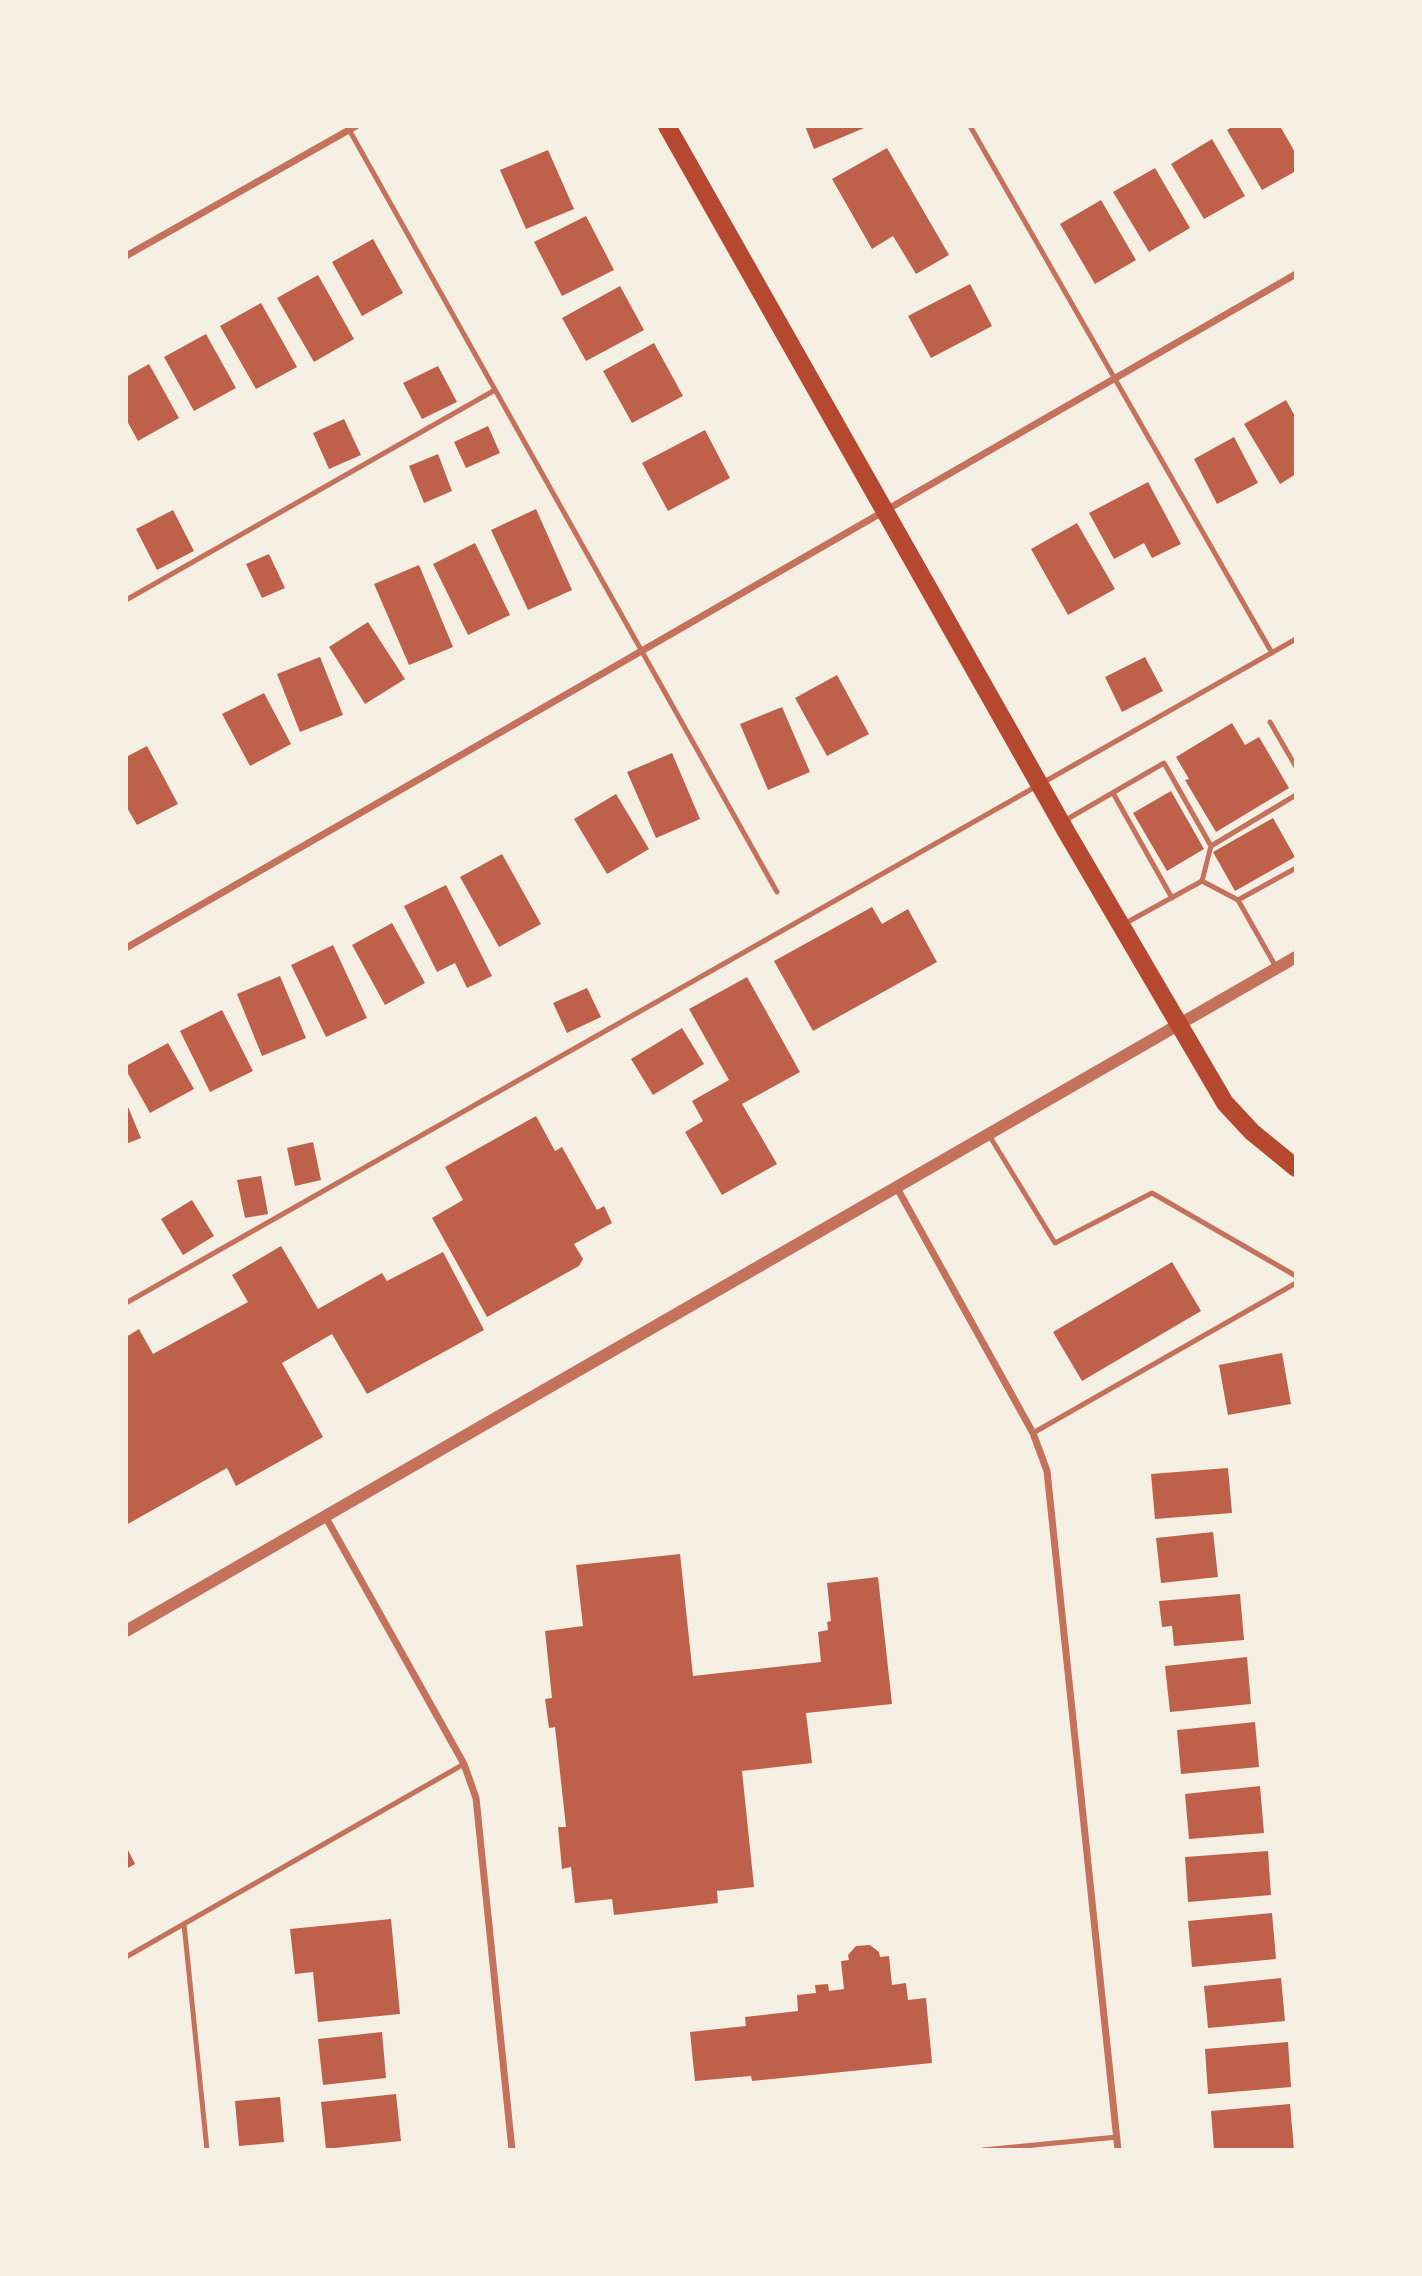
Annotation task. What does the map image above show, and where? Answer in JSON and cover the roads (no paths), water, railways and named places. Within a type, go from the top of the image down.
[{"type":"main road","points":[[667,126],[1061,822],[1225,1103],[1252,1132],[1296,1167]]},
{"type":"street","points":[[126,256],[351,127]]},
{"type":"street","points":[[126,948],[1296,274]]},
{"type":"street","points":[[126,1631],[1296,957]]},
{"type":"street","points":[[897,1188],[1033,1433],[1047,1471],[1118,2150]]},
{"type":"street","points":[[325,1516],[464,1764],[476,1798],[512,2150]]},
{"type":"lane","points":[[981,126],[971,128],[1272,653]]},
{"type":"lane","points":[[351,127],[495,390],[777,892]]},
{"type":"lane","points":[[126,600],[495,390]]},
{"type":"lane","points":[[126,1303],[1296,639]]},
{"type":"lane","points":[[1270,722],[1296,767]]},
{"type":"lane","points":[[1061,822],[1164,763],[1211,846],[1202,881],[1121,925]]},
{"type":"lane","points":[[1113,793],[1172,898]]},
{"type":"lane","points":[[1211,846],[1296,795]]},
{"type":"lane","points":[[1238,900],[1296,868]]},
{"type":"lane","points":[[1202,881],[1238,900],[1276,969]]},
{"type":"lane","points":[[989,1135],[1055,1243],[1152,1194],[1296,1276]]},
{"type":"lane","points":[[1033,1433],[1296,1283]]},
{"type":"lane","points":[[126,1957],[464,1764]]},
{"type":"lane","points":[[184,1924],[207,2150]]},
{"type":"lane","points":[[984,2150],[1021,2149],[1117,2137]]}]
